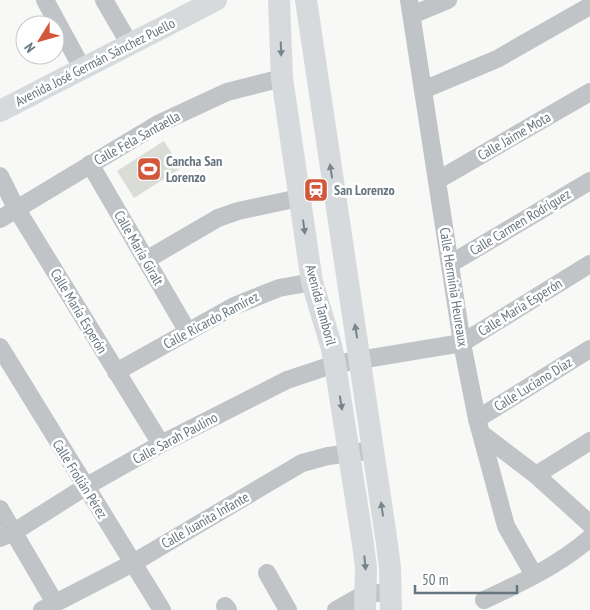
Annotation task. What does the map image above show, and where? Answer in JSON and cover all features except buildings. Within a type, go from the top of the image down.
[{"type":"main road","name":"Avenida José Germán Sánchez Puello","points":[[0,110],[216,0]]},
{"type":"main road","name":"Avenida Tamboril","points":[[279,0],[282,78],[312,282],[332,345],[363,544],[366,601]]},
{"type":"main road","name":"Avenida Tamboril","points":[[306,0],[374,450],[387,544],[391,602]]},
{"type":"street","points":[[45,0],[82,68]]},
{"type":"street","points":[[104,0],[128,44]]},
{"type":"street","points":[[410,8],[448,0]]},
{"type":"street","points":[[423,90],[497,59],[590,6]]},
{"type":"street","name":"Calle Herminia Heureaux","points":[[410,8],[462,344],[479,427],[506,526],[534,576]]},
{"type":"street","name":"Calle Fela Santaella","points":[[0,218],[158,124],[227,92],[282,78]]},
{"type":"street","name":"Calle Jaime Mota","points":[[438,180],[590,92]]},
{"type":"street","name":"Calle María Giralt","points":[[90,164],[188,332]]},
{"type":"street","name":"Calle María Esperón","points":[[0,176],[16,208],[161,444]]},
{"type":"street","name":"Calle Carmen Rodríguez","points":[[450,264],[590,181]]},
{"type":"street","points":[[146,260],[218,218],[238,211],[300,198]]},
{"type":"street","name":"Calle María Esperón","points":[[360,360],[462,344],[590,264]]},
{"type":"street","name":"Calle Ricardo Ramírez","points":[[116,372],[234,306],[260,294],[279,288],[312,282]]},
{"type":"street","name":"Calle Frolián Pérez","points":[[0,347],[162,610]]},
{"type":"street","name":"Calle Luciano Díaz","points":[[479,427],[590,349]]},
{"type":"street","name":"Calle Sarah Paulino","points":[[7,535],[85,487],[161,444],[287,380],[335,364],[360,360]]},
{"type":"street","points":[[479,427],[590,524]]},
{"type":"street","points":[[536,475],[590,440]]},
{"type":"street","name":"Calle Juanita Infante","points":[[48,606],[132,563],[302,463],[328,456],[374,450]]},
{"type":"street","points":[[0,509],[7,535],[48,606]]},
{"type":"street","points":[[484,600],[534,576],[570,554],[590,538]]},
{"type":"street","points":[[267,573],[288,610]]},
{"type":"street","points":[[336,610],[366,601],[391,602]]},
{"type":"shaded area","name":"Cancha San Lorenzo","points":[[164,141],[181,168],[134,198],[117,171]]},
{"type":"place","name":"Cancha San Lorenzo","points":[[149,169]]},
{"type":"place","name":"San Lorenzo","points":[[316,190]]}]
